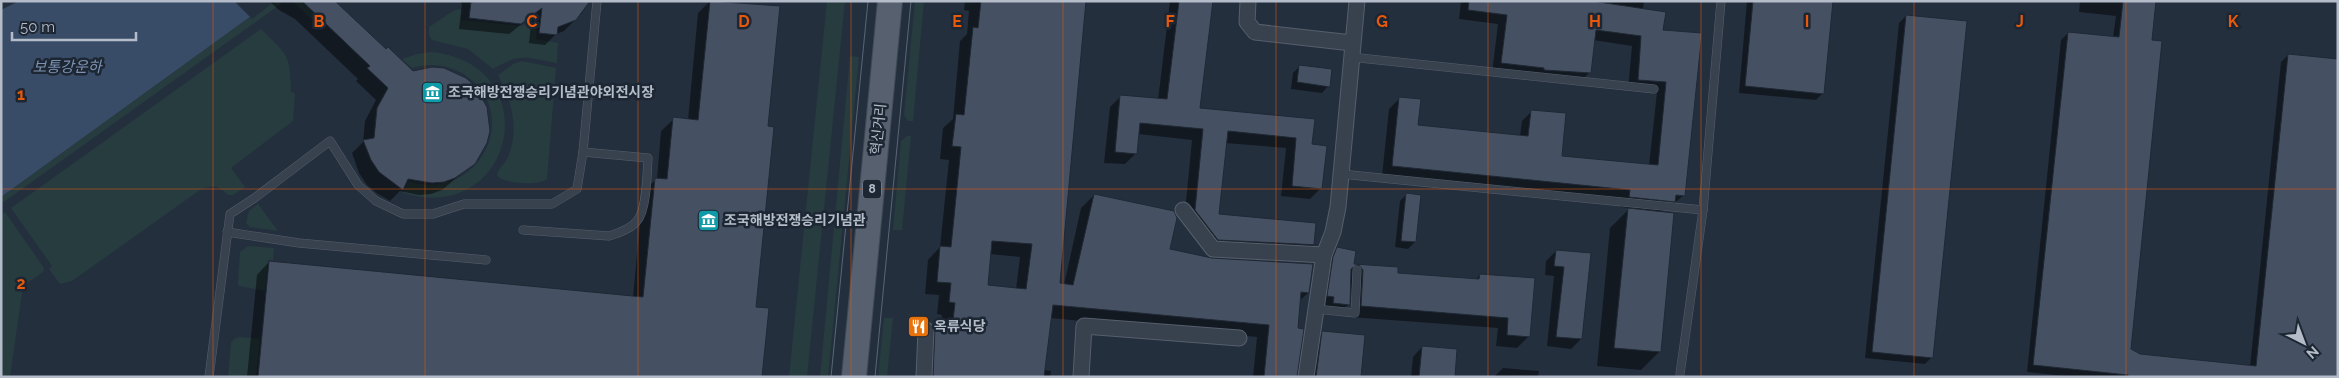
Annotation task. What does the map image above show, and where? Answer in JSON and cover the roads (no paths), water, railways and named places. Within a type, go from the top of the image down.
[{"type":"main road","name":"혁신거리","points":[[854,377],[890,1]]},
{"type":"street","points":[[1248,1],[1247,22],[1256,32],[1351,50]]},
{"type":"street","points":[[1306,377],[1324,255],[1333,232],[1338,208],[1356,1]]},
{"type":"street","points":[[1183,210],[1213,250],[1324,255]]},
{"type":"street","points":[[1081,377],[1084,326],[1239,338]]},
{"type":"street","points":[[924,377],[926,330]]},
{"type":"lane","points":[[209,377],[230,214],[256,197],[330,141],[358,185],[376,201],[403,214],[433,214],[464,204],[552,204],[577,189],[583,152],[597,1]]},
{"type":"lane","points":[[1680,374],[1703,210],[1720,1]]},
{"type":"lane","points":[[1351,50],[1654,89]]},
{"type":"lane","points":[[523,230],[609,236],[622,231],[638,221],[642,210],[648,158],[583,152]]},
{"type":"lane","points":[[1341,174],[1703,210]]},
{"type":"lane","points":[[227,232],[299,243],[486,260]]},
{"type":"lane","points":[[1316,309],[1356,313],[1356,270]]},
{"type":"water","name":"보통강운하","points":[[19,1],[272,1],[1,197],[1,10]]},
{"type":"tram line","points":[[831,377],[868,1]]},
{"type":"tram line","points":[[875,377],[911,1]]},
{"type":"place","name":"조국해방전쟁승리기념관야외전시장","points":[[432,92]]},
{"type":"place","name":"조국해방전쟁승리기념관","points":[[708,220]]},
{"type":"place","name":"옥류식당","points":[[918,326]]}]
